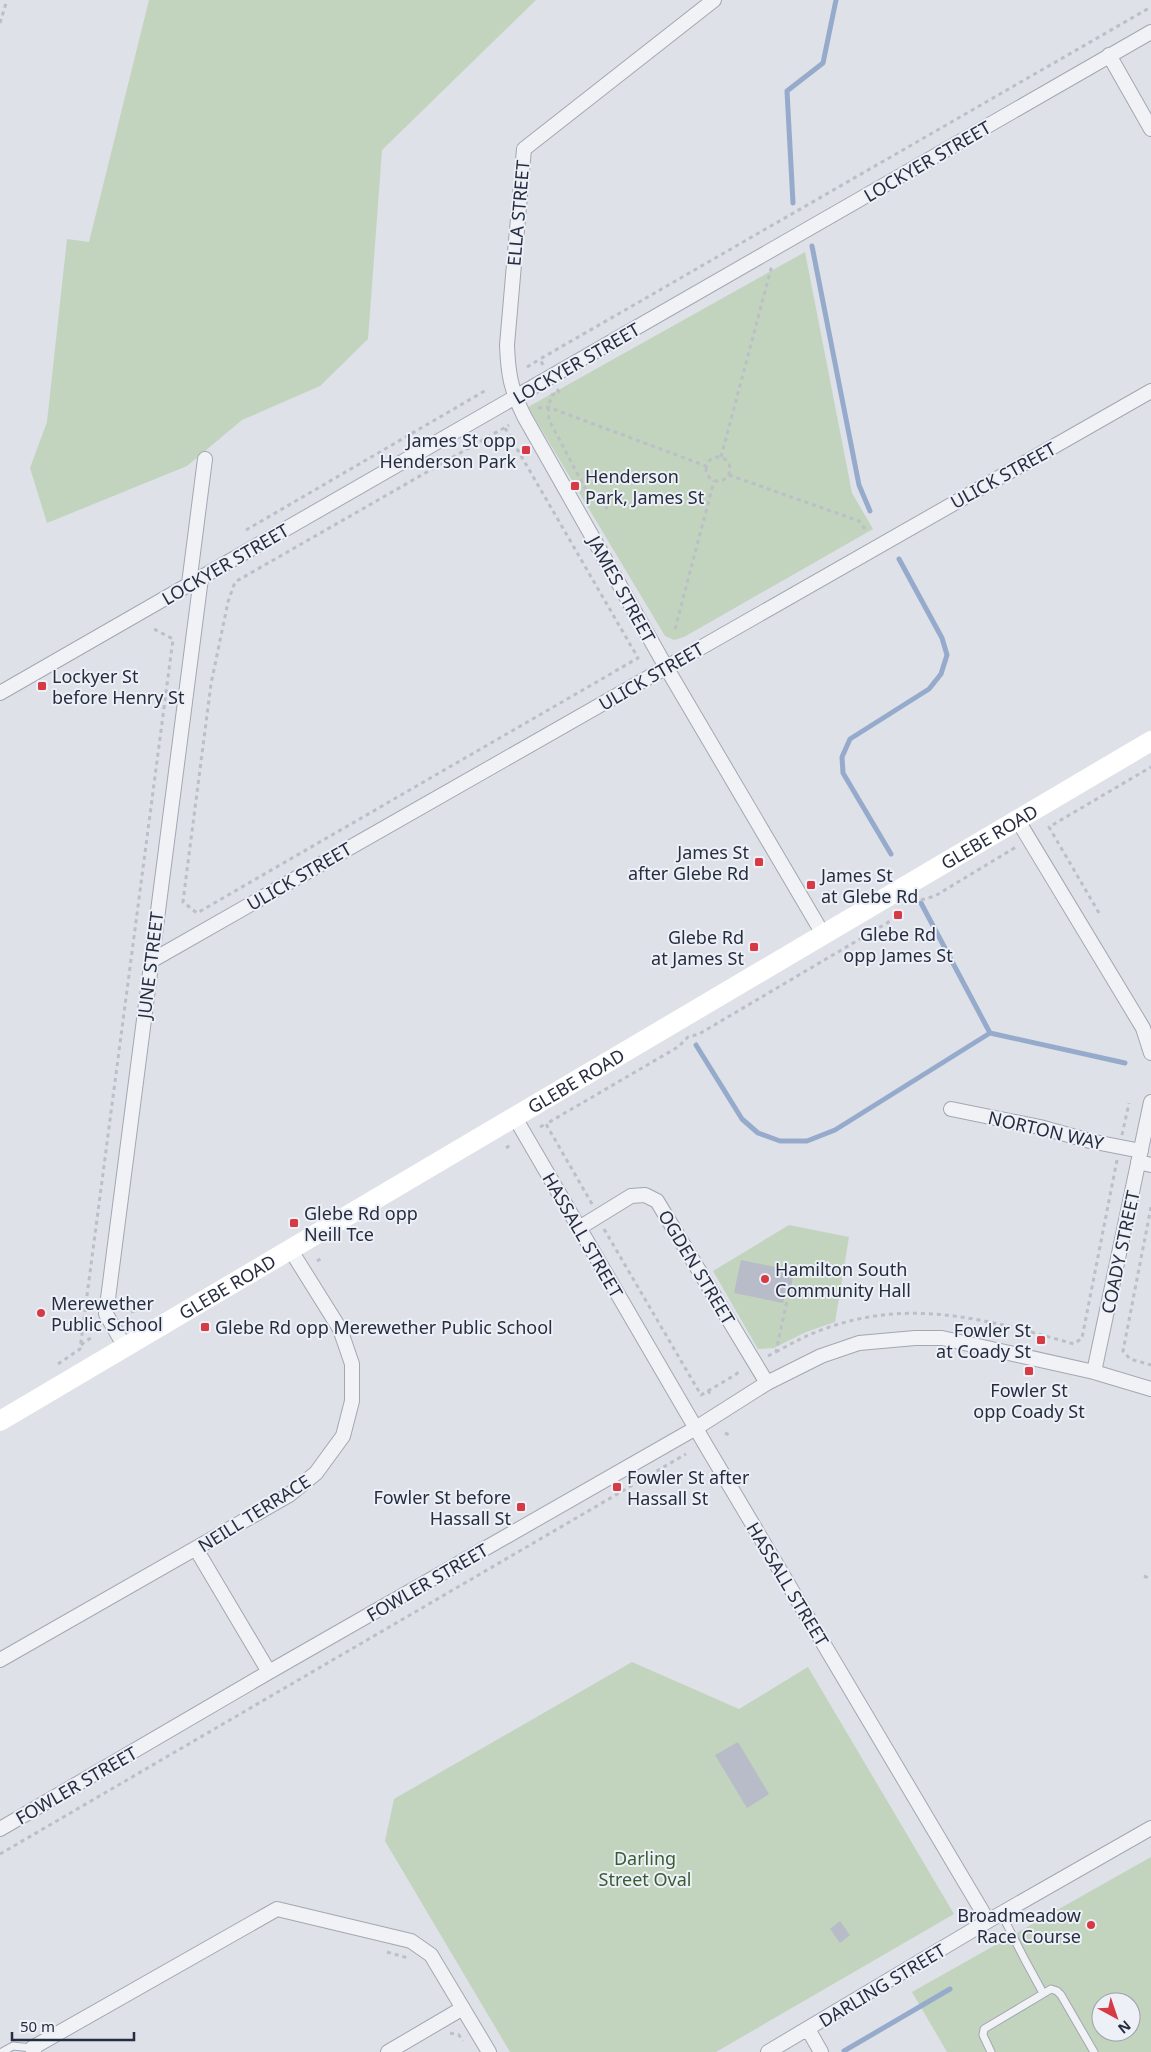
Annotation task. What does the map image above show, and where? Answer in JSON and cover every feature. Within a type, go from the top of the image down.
[{"type":"main road","name":"GLEBE ROAD","points":[[0,1421],[1151,741]]},
{"type":"street","name":"ELLA STREET","points":[[515,398],[508,374],[507,345],[524,149],[714,0]]},
{"type":"street","name":"LOCKYER STREET","points":[[0,693],[1151,32]]},
{"type":"street","points":[[1109,55],[1151,130]]},
{"type":"street","name":"ULICK STREET","points":[[151,961],[1151,391]]},
{"type":"street","name":"JAMES STREET","points":[[515,398],[666,667],[823,934]]},
{"type":"street","name":"JUNE STREET","points":[[125,1347],[106,1314],[151,961],[195,581],[205,459]]},
{"type":"street","points":[[1017,819],[1142,1028],[1151,1053]]},
{"type":"street","name":"COADY STREET","points":[[1094,1372],[1144,1159],[1151,1102]]},
{"type":"street","name":"NORTON WAY","points":[[951,1108],[1040,1126],[1120,1146],[1144,1159]]},
{"type":"street","name":"HASSALL STREET","points":[[514,1116],[988,1921]]},
{"type":"street","name":"OGDEN STREET","points":[[579,1228],[631,1196],[645,1195],[657,1201],[767,1383]]},
{"type":"street","name":"NEILL TERRACE","points":[[0,1660],[289,1495],[316,1473],[343,1436],[352,1401],[352,1364],[340,1329],[290,1249]]},
{"type":"street","name":"FOWLER STREET","points":[[0,1829],[269,1672],[696,1428],[767,1383],[821,1356],[858,1343],[915,1338],[942,1338],[1094,1372],[1151,1389]]},
{"type":"street","points":[[196,1549],[269,1672]]},
{"type":"street","name":"DARLING STREET","points":[[768,2052],[988,1921],[1151,1828]]},
{"type":"street","points":[[33,2050],[277,1909],[411,1941],[432,1955],[489,2052]]},
{"type":"street","points":[[388,2052],[463,2008]]},
{"type":"street","points":[[808,2029],[821,2052]]},
{"type":"lane","points":[[1002,1913],[1043,1993]]},
{"type":"lane","points":[[991,2052],[983,2035],[984,2029],[1052,1989],[1061,1995],[1094,2052]]},
{"type":"lane","points":[[2,2052],[13,2046],[33,2050]]},
{"type":"path","points":[[0,23],[6,0]]},
{"type":"path","points":[[527,367],[1151,7]]},
{"type":"path","points":[[721,457],[767,286]]},
{"type":"path","points":[[540,360],[545,368]]},
{"type":"path","points":[[556,386],[559,392],[552,395],[548,407],[549,420],[586,490],[598,494],[607,508]]},
{"type":"path","points":[[246,530],[488,390]]},
{"type":"path","points":[[538,408],[548,407],[706,466]]},
{"type":"path","points":[[505,428],[638,658],[197,913],[183,902],[211,684],[228,602],[235,582],[509,424]]},
{"type":"path","points":[[706,466],[713,458],[721,457],[729,464],[729,475]]},
{"type":"path","points":[[706,466],[708,477],[714,481],[721,481],[729,475]]},
{"type":"path","points":[[729,475],[860,521],[865,529]]},
{"type":"path","points":[[675,629],[714,481]]},
{"type":"path","points":[[50,1369],[80,1349],[173,639],[154,629]]},
{"type":"path","points":[[1099,913],[1047,829],[1151,767]]},
{"type":"path","points":[[917,902],[935,896],[1016,847]]},
{"type":"path","points":[[825,904],[830,901]]},
{"type":"path","points":[[540,1127],[678,1047],[688,1037],[699,1034],[887,923],[910,906]]},
{"type":"path","points":[[766,1356],[825,1328],[852,1320],[889,1314],[929,1313],[962,1316],[997,1323],[1074,1344],[1082,1338],[1129,1103]]},
{"type":"path","points":[[546,1124],[593,1207]]},
{"type":"path","points":[[506,1148],[512,1144]]},
{"type":"path","points":[[1151,1207],[1123,1350],[1130,1359],[1151,1365]]},
{"type":"path","points":[[602,1224],[699,1396],[741,1370]]},
{"type":"path","points":[[317,1260],[324,1257]]},
{"type":"path","points":[[776,1352],[789,1291]]},
{"type":"path","points":[[131,1312],[145,1307]]},
{"type":"path","points":[[80,1345],[92,1337]]},
{"type":"path","points":[[708,1390],[711,1396]]},
{"type":"path","points":[[725,1433],[732,1436]]},
{"type":"path","points":[[0,1854],[686,1454]]},
{"type":"path","points":[[1144,1576],[1151,1579]]},
{"type":"path","points":[[379,1950],[411,1959]]},
{"type":"path","points":[[446,2034],[454,2033],[459,2035],[466,2046]]},
{"type":"green space","points":[[149,0],[536,0],[382,150],[368,339],[320,386],[242,420],[187,466],[47,523],[30,468],[47,422],[67,239],[89,242]]},
{"type":"green space","points":[[805,252],[852,493],[873,529],[684,637],[674,640],[665,636],[528,407]]},
{"type":"green space","points":[[789,1225],[849,1237],[835,1322],[806,1332],[774,1348],[758,1349],[713,1271]]},
{"type":"green space","name":"Darling Street Oval","points":[[632,1662],[739,1709],[808,1667],[954,1914],[716,2052],[510,2052],[385,1841],[394,1799]]},
{"type":"green space","name":"Broadmeadow Race Course","points":[[1151,1857],[1151,2052],[947,2052],[912,1992]]},
{"type":"building","name":"Hamilton South Community Hall","points":[[741,1260],[794,1271],[791,1288],[787,1288],[783,1303],[734,1293]]},
{"type":"building","points":[[738,1742],[769,1794],[747,1808],[715,1755]]},
{"type":"building","points":[[840,1921],[850,1935],[840,1943],[830,1929]]},
{"type":"waterway","points":[[793,203],[787,91],[823,63],[836,0]]},
{"type":"waterway","points":[[812,246],[859,485],[870,511]]},
{"type":"waterway","points":[[891,854],[843,773],[842,757],[850,739],[929,689],[941,674],[947,655],[942,638],[899,559]]},
{"type":"waterway","points":[[921,903],[990,1033]]},
{"type":"waterway","points":[[696,1045],[742,1119],[758,1133],[780,1141],[807,1141],[835,1130],[990,1033],[1125,1063]]},
{"type":"waterway","points":[[844,2051],[950,1989]]},
{"type":"place","name":"James St opp Henderson Park","points":[[526,450]]},
{"type":"place","name":"Henderson Park, James St","points":[[575,486]]},
{"type":"place","name":"Lockyer St before Henry St","points":[[42,686]]},
{"type":"place","name":"James St after Glebe Rd","points":[[759,862]]},
{"type":"place","name":"James St at Glebe Rd","points":[[811,885]]},
{"type":"place","name":"Glebe Rd opp James St","points":[[898,915]]},
{"type":"place","name":"Glebe Rd at James St","points":[[754,947]]},
{"type":"place","name":"Glebe Rd opp Neill Tce","points":[[294,1223]]},
{"type":"place","name":"Hamilton South Community Hall","points":[[765,1279]]},
{"type":"place","name":"Merewether Public School","points":[[41,1313]]},
{"type":"place","name":"Glebe Rd opp Merewether Public School","points":[[205,1327]]},
{"type":"place","name":"Fowler St at Coady St","points":[[1041,1340]]},
{"type":"place","name":"Fowler St opp Coady St","points":[[1029,1371]]},
{"type":"place","name":"Fowler St after Hassall St","points":[[617,1487]]},
{"type":"place","name":"Fowler St before Hassall St","points":[[521,1507]]},
{"type":"place","name":"Broadmeadow Race Course","points":[[1091,1925]]}]
